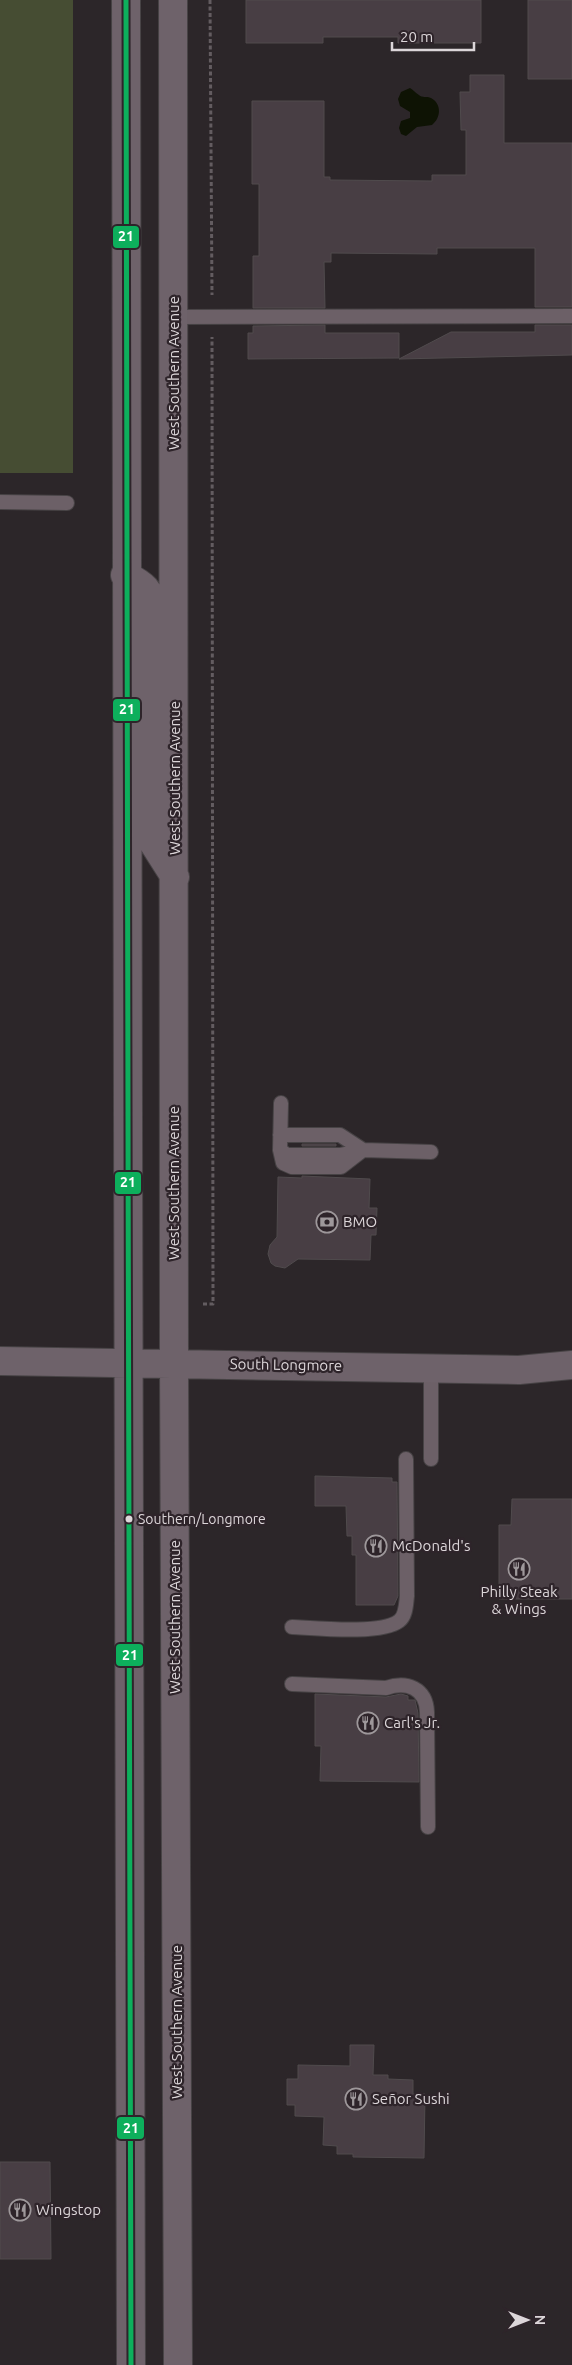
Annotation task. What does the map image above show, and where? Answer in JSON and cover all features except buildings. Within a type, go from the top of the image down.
[{"type":"main road","points":[[126,0],[125,575],[130,1362],[131,2365]]},
{"type":"main road","name":"West Southern Avenue","points":[[173,0],[174,1362],[178,2365]]},
{"type":"main road","points":[[125,575],[141,584],[151,595],[154,611],[154,844],[174,877]]},
{"type":"main road","name":"South Longmore","points":[[0,1361],[174,1362],[519,1370],[572,1365]]},
{"type":"lane","points":[[174,317],[572,316]]},
{"type":"lane","points":[[0,502],[67,503]]},
{"type":"lane","points":[[281,1102],[280,1150],[287,1154],[340,1154],[363,1150],[431,1152]]},
{"type":"lane","points":[[280,1135],[340,1135],[363,1150]]},
{"type":"lane","points":[[431,1368],[431,1459]]},
{"type":"lane","points":[[292,1626],[366,1629],[386,1626],[399,1621],[404,1612],[407,1596],[406,1459]]},
{"type":"lane","points":[[292,1684],[386,1688],[401,1684],[408,1685],[420,1692],[427,1706],[428,1827]]},
{"type":"path","points":[[203,1304],[213,1304],[210,0]]},
{"type":"green space","points":[[0,0],[73,0],[73,473],[0,473]]},
{"type":"shaded area","points":[[410,88],[420,96],[429,97],[435,101],[439,107],[439,115],[432,125],[417,127],[406,136],[401,134],[399,128],[401,121],[410,118],[410,112],[400,106],[398,99],[401,92]]},
{"type":"transit line","name":"21","points":[[126,0],[131,2365]]},
{"type":"place","name":"BMO","points":[[327,1222]]},
{"type":"place","name":"Southern/Longmore","points":[[129,1519]]},
{"type":"place","name":"McDonald's","points":[[376,1546]]},
{"type":"place","name":"Philly Steak & Wings","points":[[519,1569]]},
{"type":"place","name":"Carl's Jr.","points":[[368,1723]]},
{"type":"place","name":"Señor Sushi","points":[[356,2099]]},
{"type":"place","name":"Wingstop","points":[[20,2210]]}]
